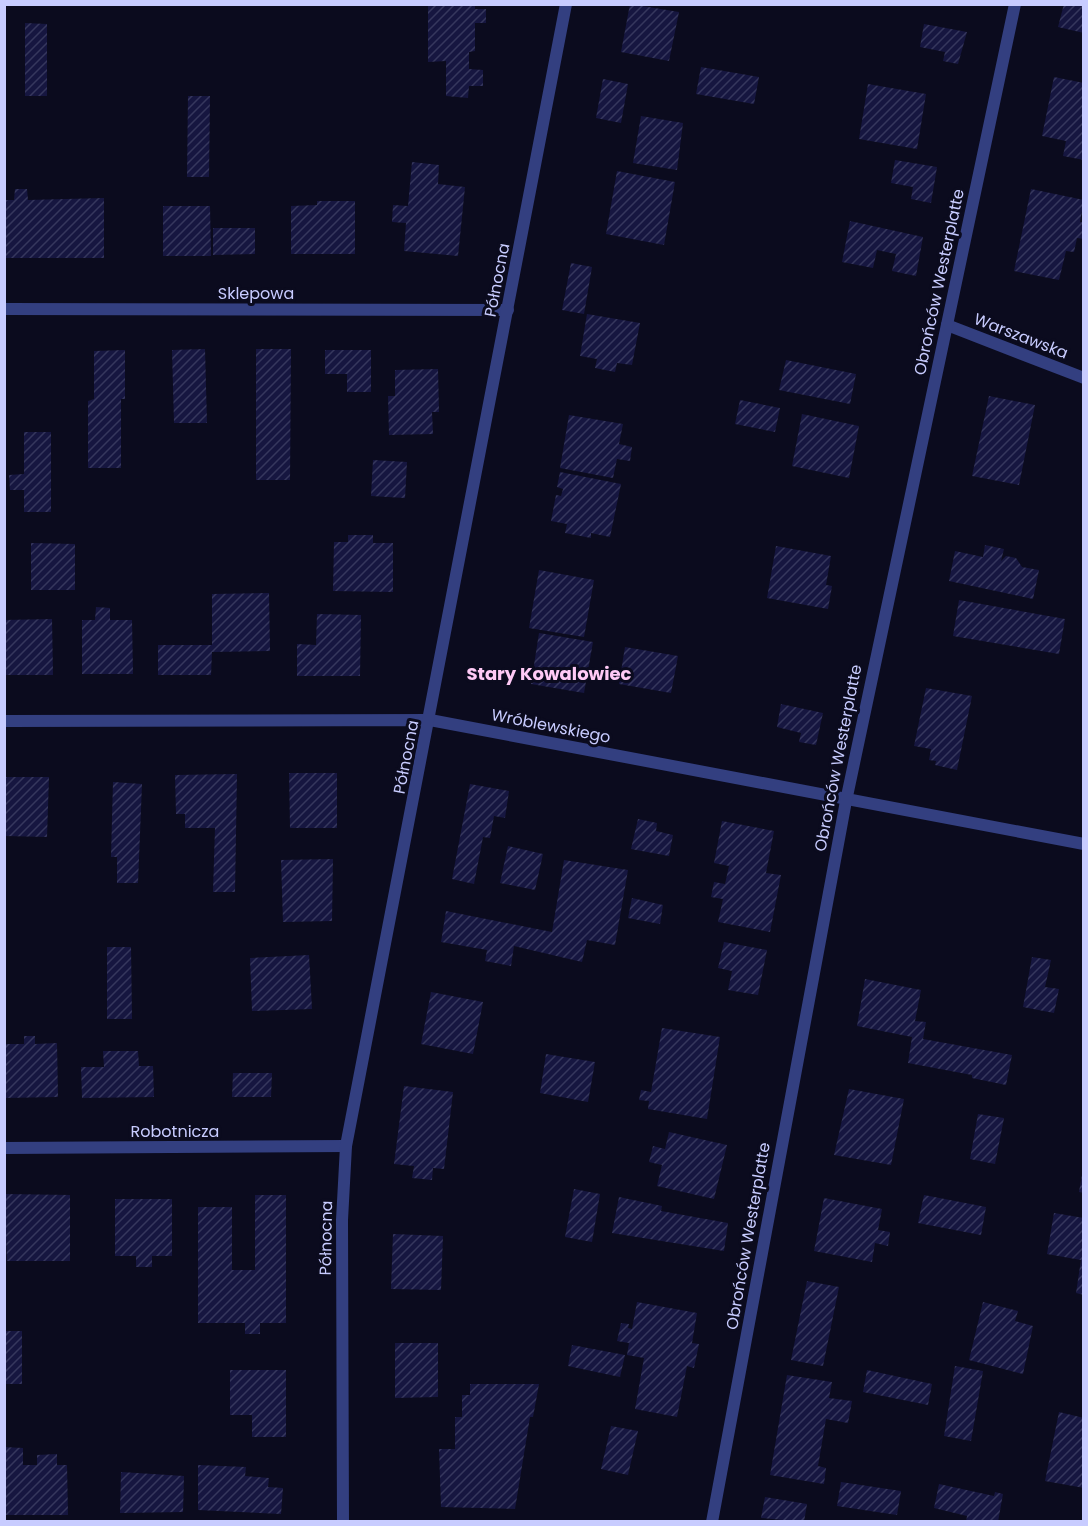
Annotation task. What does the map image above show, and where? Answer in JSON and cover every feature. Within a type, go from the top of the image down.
[{"type":"street","name":"Północna","points":[[343,1521],[342,1220],[346,1146],[430,720],[566,4]]},
{"type":"street","name":"Obrońców Westerplatte","points":[[712,1521],[846,801],[1015,4]]},
{"type":"street","name":"Sklepowa","points":[[4,309],[508,310]]},
{"type":"street","name":"Warszawska","points":[[947,325],[1083,378]]},
{"type":"street","name":"Wróblewskiego","points":[[4,721],[430,720],[846,801],[1083,844]]},
{"type":"street","name":"Robotnicza","points":[[4,1148],[346,1146]]},
{"type":"building","points":[[428,4],[475,4],[475,9],[486,9],[486,23],[475,23],[475,51],[469,52],[469,69],[483,70],[483,86],[469,86],[468,98],[446,96],[446,61],[428,62]]},
{"type":"building","points":[[630,4],[679,12],[669,61],[621,52]]},
{"type":"building","points":[[1064,4],[1084,4],[1084,33],[1058,27]]},
{"type":"building","points":[[25,23],[47,24],[47,96],[25,96]]},
{"type":"building","points":[[924,24],[967,32],[958,64],[943,61],[945,52],[920,47]]},
{"type":"building","points":[[701,67],[759,77],[754,104],[696,94]]},
{"type":"building","points":[[1054,77],[1084,83],[1084,160],[1063,156],[1066,141],[1042,136]]},
{"type":"building","points":[[603,79],[628,84],[621,123],[596,118]]},
{"type":"building","points":[[868,84],[926,94],[917,149],[859,139]]},
{"type":"building","points":[[188,96],[210,96],[209,177],[187,177]]},
{"type":"building","points":[[641,116],[683,123],[677,170],[633,163]]},
{"type":"building","points":[[895,160],[937,167],[931,203],[911,199],[913,187],[891,183]]},
{"type":"building","points":[[412,162],[439,165],[438,184],[465,187],[458,256],[404,251],[406,223],[392,222],[393,205],[408,206]]},
{"type":"building","points":[[617,171],[675,182],[664,245],[606,234]]},
{"type":"building","points":[[15,189],[27,189],[28,200],[104,198],[104,258],[4,258],[4,200],[14,200]]},
{"type":"building","points":[[1031,189],[1084,200],[1080,222],[1084,222],[1084,239],[1077,238],[1074,252],[1066,251],[1059,280],[1014,271]]},
{"type":"building","points":[[317,201],[355,201],[355,254],[291,254],[291,206],[317,205]]},
{"type":"building","points":[[163,206],[210,206],[211,256],[163,256]]},
{"type":"building","points":[[850,221],[923,237],[916,276],[892,271],[896,254],[877,250],[873,268],[842,262]]},
{"type":"building","points":[[213,228],[255,228],[255,254],[213,255]]},
{"type":"building","points":[[571,263],[592,267],[584,314],[562,310]]},
{"type":"building","points":[[587,314],[640,323],[632,365],[617,363],[615,372],[595,368],[597,359],[580,356]]},
{"type":"building","points":[[205,349],[207,423],[174,423],[172,350]]},
{"type":"building","points":[[256,349],[291,349],[290,480],[256,480]]},
{"type":"building","points":[[125,350],[125,399],[121,399],[121,468],[88,468],[88,401],[94,399],[94,351]]},
{"type":"building","points":[[325,350],[371,350],[371,392],[347,392],[347,374],[325,374]]},
{"type":"building","points":[[786,360],[856,374],[850,404],[779,390]]},
{"type":"building","points":[[438,369],[439,412],[432,412],[433,434],[389,435],[388,396],[395,396],[395,370]]},
{"type":"building","points":[[989,396],[1035,405],[1019,485],[972,476]]},
{"type":"building","points":[[740,400],[780,408],[775,432],[735,424]]},
{"type":"building","points":[[802,414],[859,426],[849,478],[792,466]]},
{"type":"building","points":[[569,415],[623,424],[619,444],[632,447],[630,461],[617,459],[613,478],[560,468]]},
{"type":"building","points":[[24,432],[51,432],[51,512],[24,512],[24,490],[10,490],[9,475],[24,474]]},
{"type":"building","points":[[373,460],[407,462],[405,498],[371,496]]},
{"type":"building","points":[[560,472],[621,484],[610,537],[591,533],[591,538],[565,533],[567,524],[551,521],[556,495],[561,496],[563,489],[557,487]]},
{"type":"building","points":[[348,535],[373,535],[373,543],[393,543],[393,592],[333,591],[334,542],[348,542]]},
{"type":"building","points":[[31,543],[75,544],[75,590],[31,590]]},
{"type":"building","points":[[985,545],[1004,549],[1001,561],[1006,556],[1016,558],[1022,567],[1039,570],[1033,599],[949,581],[955,551],[983,557]]},
{"type":"building","points":[[776,546],[831,556],[826,585],[832,586],[828,609],[767,598]]},
{"type":"building","points":[[539,570],[594,580],[584,637],[529,628]]},
{"type":"building","points":[[269,593],[270,651],[212,652],[211,675],[158,675],[158,645],[212,645],[212,594]]},
{"type":"building","points":[[959,600],[1065,619],[1059,654],[953,636]]},
{"type":"building","points":[[96,607],[110,608],[110,620],[132,620],[133,674],[82,674],[82,620],[95,620]]},
{"type":"building","points":[[317,614],[361,615],[360,676],[297,676],[297,644],[316,645]]},
{"type":"building","points":[[52,619],[53,675],[4,675],[4,620]]},
{"type":"building","points":[[539,633],[593,642],[584,693],[531,684]]},
{"type":"building","points":[[625,647],[678,656],[671,693],[619,684]]},
{"type":"building","points":[[926,688],[972,696],[957,770],[935,765],[936,761],[929,760],[931,749],[914,746]]},
{"type":"building","points":[[781,704],[823,713],[816,745],[799,742],[801,733],[777,727]]},
{"type":"building","points":[[289,773],[337,773],[337,828],[290,828]]},
{"type":"building","points":[[237,774],[235,892],[213,892],[215,828],[185,828],[185,814],[176,814],[175,775]]},
{"type":"building","points":[[4,777],[49,777],[47,837],[4,836]]},
{"type":"building","points":[[113,782],[142,784],[138,883],[117,883],[117,857],[111,857]]},
{"type":"building","points":[[470,784],[509,791],[505,818],[494,816],[490,838],[483,837],[474,884],[452,879]]},
{"type":"building","points":[[638,819],[657,823],[656,831],[673,835],[669,856],[631,849]]},
{"type":"building","points":[[722,821],[774,831],[766,873],[781,875],[770,932],[718,922],[723,899],[711,897],[714,882],[725,884],[729,866],[714,863]]},
{"type":"building","points":[[508,846],[543,854],[535,890],[500,883]]},
{"type":"building","points":[[333,859],[332,921],[283,922],[281,860]]},
{"type":"building","points":[[564,860],[628,870],[615,945],[587,940],[582,962],[514,946],[511,966],[485,961],[487,950],[441,942],[446,911],[552,932]]},
{"type":"building","points":[[632,898],[663,905],[660,924],[628,918]]},
{"type":"building","points":[[724,942],[767,950],[758,995],[728,990],[732,971],[718,968]]},
{"type":"building","points":[[107,947],[131,947],[132,1019],[107,1019]]},
{"type":"building","points":[[309,955],[312,1009],[252,1011],[250,958]]},
{"type":"building","points":[[1032,957],[1051,960],[1045,987],[1059,989],[1054,1013],[1023,1007]]},
{"type":"building","points":[[865,979],[921,990],[915,1021],[926,1022],[923,1039],[1012,1055],[1006,1085],[972,1078],[972,1075],[908,1063],[912,1037],[857,1026]]},
{"type":"building","points":[[431,992],[483,1002],[473,1054],[421,1044]]},
{"type":"building","points":[[662,1028],[720,1037],[707,1119],[648,1109],[649,1101],[639,1100],[641,1090],[651,1092]]},
{"type":"building","points":[[24,1036],[35,1036],[35,1044],[57,1043],[58,1097],[4,1098],[4,1044],[24,1044]]},
{"type":"building","points":[[103,1051],[138,1051],[139,1066],[153,1066],[154,1097],[82,1098],[81,1067],[104,1067]]},
{"type":"building","points":[[546,1054],[595,1062],[588,1102],[540,1093]]},
{"type":"building","points":[[233,1073],[272,1073],[271,1097],[232,1097]]},
{"type":"building","points":[[404,1086],[453,1092],[444,1169],[433,1168],[432,1180],[412,1178],[414,1166],[394,1164]]},
{"type":"building","points":[[849,1089],[904,1099],[891,1165],[834,1155]]},
{"type":"building","points":[[978,1114],[1004,1118],[995,1164],[970,1159]]},
{"type":"building","points":[[669,1132],[727,1145],[714,1199],[657,1186],[662,1165],[649,1162],[653,1146],[665,1149]]},
{"type":"building","points":[[1082,1175],[1084,1175],[1084,1193],[1079,1192]]},
{"type":"building","points":[[574,1189],[600,1194],[592,1242],[565,1237]]},
{"type":"building","points":[[4,1194],[70,1195],[70,1261],[7,1261]]},
{"type":"building","points":[[255,1195],[286,1195],[286,1323],[260,1323],[260,1334],[245,1334],[245,1323],[198,1323],[198,1207],[232,1207],[232,1270],[255,1270]]},
{"type":"building","points":[[924,1195],[986,1207],[981,1235],[918,1223]]},
{"type":"building","points":[[619,1197],[662,1206],[661,1211],[728,1223],[724,1251],[612,1233]]},
{"type":"building","points":[[824,1198],[882,1209],[878,1230],[890,1232],[888,1246],[875,1243],[872,1262],[814,1251]]},
{"type":"building","points":[[115,1199],[172,1199],[172,1256],[152,1256],[152,1267],[136,1267],[136,1256],[115,1256]]},
{"type":"building","points":[[1054,1213],[1084,1218],[1084,1295],[1076,1293],[1081,1260],[1047,1254]]},
{"type":"building","points":[[393,1234],[443,1236],[441,1290],[391,1289]]},
{"type":"building","points":[[807,1281],[839,1287],[823,1366],[791,1360]]},
{"type":"building","points":[[637,1302],[697,1313],[692,1343],[699,1344],[694,1368],[687,1366],[677,1417],[635,1409],[644,1358],[627,1355],[629,1343],[617,1341],[621,1323],[629,1324],[628,1328],[632,1329]]},
{"type":"building","points":[[983,1302],[1018,1311],[1015,1321],[1033,1326],[1023,1374],[969,1360]]},
{"type":"building","points":[[4,1331],[22,1331],[22,1384],[4,1384]]},
{"type":"building","points":[[395,1343],[438,1343],[438,1397],[395,1398]]},
{"type":"building","points":[[572,1345],[625,1355],[620,1377],[568,1366]]},
{"type":"building","points":[[955,1366],[983,1371],[971,1441],[944,1436]]},
{"type":"building","points":[[230,1370],[286,1370],[286,1437],[252,1437],[252,1415],[230,1415]]},
{"type":"building","points":[[867,1370],[932,1384],[928,1405],[863,1392]]},
{"type":"building","points":[[787,1375],[832,1382],[829,1398],[852,1401],[848,1423],[826,1419],[818,1466],[826,1468],[824,1484],[770,1475]]},
{"type":"building","points":[[470,1384],[539,1384],[533,1417],[530,1417],[515,1509],[441,1507],[439,1449],[455,1449],[455,1417],[462,1417],[462,1395],[470,1395]]},
{"type":"building","points":[[1059,1412],[1084,1418],[1084,1488],[1045,1481]]},
{"type":"building","points":[[611,1426],[638,1431],[628,1475],[601,1469]]},
{"type":"building","points":[[4,1447],[23,1448],[23,1465],[37,1465],[37,1455],[57,1454],[57,1465],[67,1465],[68,1515],[4,1515]]},
{"type":"building","points":[[198,1465],[246,1467],[245,1476],[269,1478],[268,1487],[283,1488],[281,1514],[198,1510]]},
{"type":"building","points":[[121,1472],[184,1476],[183,1512],[120,1513]]},
{"type":"building","points":[[841,1482],[901,1491],[897,1515],[837,1506]]},
{"type":"building","points":[[939,1484],[994,1496],[995,1492],[1003,1494],[998,1522],[966,1522],[967,1516],[934,1508]]},
{"type":"building","points":[[765,1497],[807,1504],[804,1522],[761,1518]]},
{"type":"district","name":"Stary Kowalowiec","points":[[549,673]]}]
